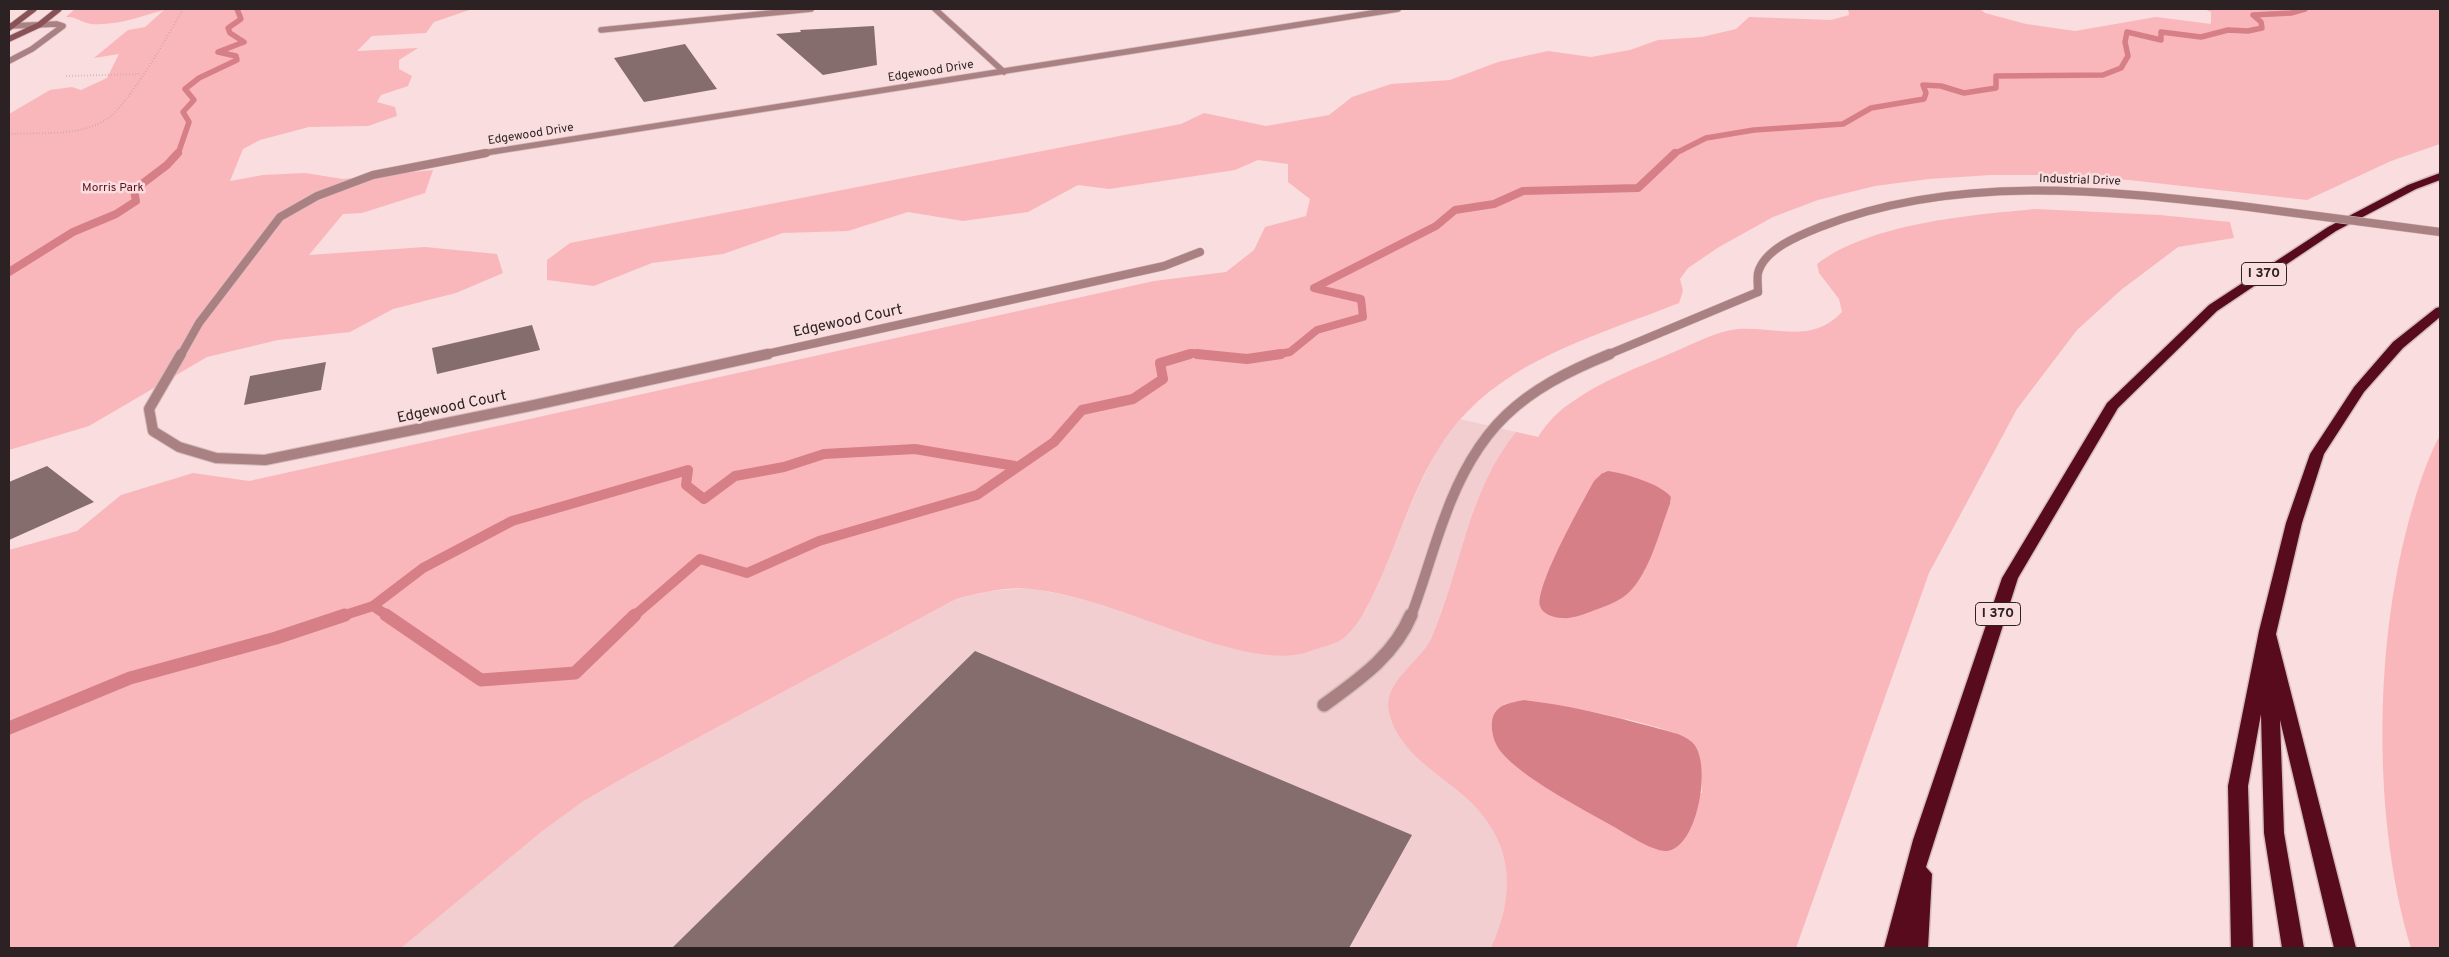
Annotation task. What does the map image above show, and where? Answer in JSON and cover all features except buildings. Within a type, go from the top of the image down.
[{"type":"highway","name":"I 370","points":[[1917,948],[1924,840],[2010,578],[2112,406],[2213,308],[2332,229],[2412,187],[2440,176]]},
{"type":"highway","points":[[2242,948],[2238,786],[2268,631],[2294,523],[2317,454],[2360,390],[2398,344],[2440,311]]},
{"type":"highway","points":[[2268,631],[2274,833],[2293,948]]},
{"type":"highway","points":[[2268,631],[2345,948]]},
{"type":"highway","points":[[1895,948],[1924,840]]},
{"type":"street","points":[[10,26],[34,9]]},
{"type":"street","points":[[9,39],[39,25],[59,9]]},
{"type":"street","points":[[601,30],[811,9]]},
{"type":"street","points":[[936,9],[1004,72]]},
{"type":"street","name":"Edgewood Drive","points":[[467,156],[1004,72],[1380,10],[1398,9]]},
{"type":"street","points":[[9,61],[32,49],[63,26],[10,26]]},
{"type":"street","name":"Edgewood Court","points":[[467,156],[373,175],[317,196],[280,217],[199,324],[149,409],[153,431],[179,447],[216,458],[265,460],[530,406],[1144,271],[1164,266],[1200,252]]},
{"type":"street","name":"Industrial Drive","points":[[1324,705],[1366,673],[1395,645],[1411,619],[1443,522],[1468,461],[1486,434],[1509,411],[1540,388],[1580,366],[1758,292],[1758,272],[1771,254],[1794,238],[1825,224],[1904,202],[1962,194],[2056,191],[2125,194],[2241,206],[2440,232]]},
{"type":"path","points":[[9,134],[70,130],[106,120],[115,114],[184,9]]},
{"type":"path","points":[[66,76],[141,74]]},
{"type":"shaded area","points":[[1460,419],[1538,437],[1697,948],[154,948],[547,827],[582,802],[632,773],[956,599],[991,591],[1031,588],[1078,598],[1127,613],[1305,653],[1344,638],[1366,610],[1419,486],[1441,441]]},
{"type":"shaded area","points":[[1608,471],[1651,484],[1671,497],[1652,555],[1639,580],[1619,600],[1574,617],[1559,618],[1549,615],[1541,609],[1540,596],[1552,563],[1594,481],[1601,474]]},
{"type":"shaded area","points":[[1524,700],[1573,708],[1621,719],[1684,736],[1692,742],[1698,752],[1701,767],[1699,802],[1687,835],[1678,846],[1667,851],[1645,845],[1537,782],[1511,762],[1495,742],[1492,721],[1496,711],[1504,705]]},
{"type":"green space","name":"Morris Park","points":[[75,9],[472,9],[434,22],[426,33],[372,36],[357,51],[418,48],[399,60],[399,69],[412,76],[408,86],[381,95],[377,102],[395,107],[397,116],[368,126],[309,127],[260,140],[243,149],[230,181],[263,175],[305,173],[343,179],[433,170],[425,193],[362,213],[343,214],[309,255],[425,247],[497,254],[503,273],[456,293],[393,309],[350,332],[278,340],[207,357],[89,426],[9,450],[9,114],[50,90],[72,87],[81,90],[107,78],[119,54],[94,58],[128,30],[145,27],[164,10],[111,24],[92,24],[66,17]]},
{"type":"green space","points":[[1848,9],[1980,9],[1985,13],[2026,24],[2075,31],[2156,17],[2211,24],[2211,12],[2204,9],[2440,9],[2440,144],[2391,161],[2307,200],[2129,180],[2058,175],[1991,175],[1929,179],[1875,186],[1818,200],[1773,217],[1719,247],[1688,268],[1680,279],[1683,291],[1679,303],[1595,335],[1540,360],[1489,392],[1467,412],[1439,448],[1427,468],[1382,575],[1362,616],[1345,637],[1332,644],[1308,652],[1291,655],[1252,653],[1210,642],[1109,607],[1063,594],[1023,588],[974,594],[956,599],[632,773],[582,802],[541,832],[401,948],[9,948],[9,550],[77,531],[121,495],[193,473],[249,481],[1154,281],[1226,272],[1254,250],[1265,227],[1306,216],[1310,199],[1288,182],[1288,164],[1258,160],[1235,170],[1109,189],[1078,185],[1028,212],[963,221],[908,212],[848,231],[783,233],[723,254],[652,263],[594,286],[547,280],[547,260],[570,243],[1181,124],[1204,113],[1266,126],[1329,115],[1352,97],[1391,84],[1450,80],[1498,62],[1548,51],[1591,57],[1630,50],[1658,40],[1702,37],[1736,29],[1749,17],[1831,20],[1849,15]]},
{"type":"green space","points":[[2036,209],[2160,215],[2230,222],[2234,238],[2178,247],[2121,290],[2077,330],[2017,409],[1929,573],[1796,948],[1491,948],[1500,926],[1507,883],[1505,863],[1499,843],[1489,825],[1475,807],[1426,766],[1407,747],[1393,725],[1388,701],[1391,691],[1397,682],[1427,646],[1432,637],[1486,480],[1516,432],[1538,437],[1549,422],[1562,410],[1596,387],[1714,335],[1738,329],[1805,331],[1818,328],[1830,322],[1842,312],[1839,299],[1819,273],[1817,264],[1839,250],[1865,239],[1922,223],[1982,214]],"holes":[[[1600,474],[1671,497],[1644,572],[1545,580],[1578,511]],[[1524,700],[1614,716],[1666,730],[1684,737],[1694,744],[1699,755],[1702,793],[1581,809],[1528,775],[1501,752],[1504,704]]]},
{"type":"green space","points":[[2440,435],[2440,948],[2411,948],[2399,899],[2390,846],[2384,792],[2384,681],[2389,626],[2397,574],[2408,524],[2425,468]]},
{"type":"waterway","points":[[178,154],[189,122],[183,112],[194,100],[185,89],[199,78],[237,60],[236,56],[218,52],[244,42],[230,33],[228,28],[241,19],[237,9]]},
{"type":"waterway","points":[[1674,154],[1706,138],[1754,130],[1843,124],[1871,108],[1924,99],[1926,93],[1923,85],[1941,86],[1964,93],[1996,88],[1996,76],[2103,75],[2121,68],[2128,56],[2125,42],[2127,32],[2161,40],[2161,32],[2201,37],[2228,30],[2248,31],[2262,28],[2261,22],[2253,15],[2291,13],[2305,9]]},
{"type":"waterway","points":[[9,272],[73,232],[116,214],[136,201],[134,190],[167,165],[178,153]]},
{"type":"waterway","points":[[1273,355],[1290,352],[1317,330],[1363,317],[1361,299],[1314,288],[1436,226],[1455,210],[1494,204],[1523,191],[1638,188],[1675,153]]},
{"type":"waterway","points":[[1186,355],[1192,353],[1208,355]]},
{"type":"waterway","points":[[634,616],[700,559],[747,573],[819,541],[977,495],[1054,442],[1082,410],[1133,399],[1163,379],[1160,363],[1190,354]]},
{"type":"waterway","points":[[1197,354],[1247,359],[1281,354]]},
{"type":"waterway","points":[[373,606],[423,568],[512,521],[688,470],[686,485],[704,499],[735,476],[784,467],[824,454],[915,449],[1015,466]]},
{"type":"waterway","points":[[342,616],[373,606]]},
{"type":"waterway","points":[[373,606],[388,616]]},
{"type":"waterway","points":[[386,615],[481,680],[575,673],[635,615]]},
{"type":"waterway","points":[[9,728],[130,678],[276,638],[342,616]]}]
